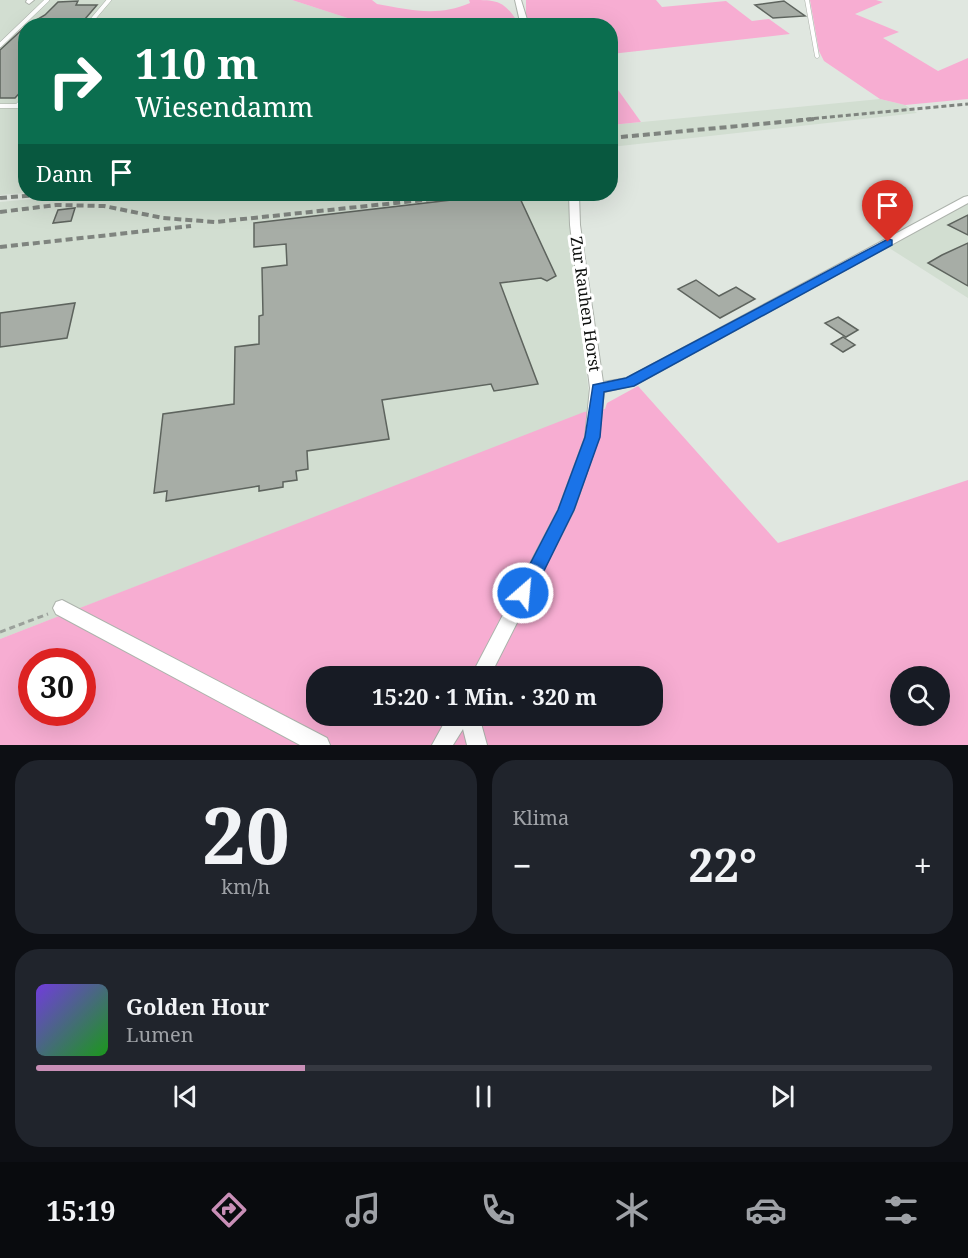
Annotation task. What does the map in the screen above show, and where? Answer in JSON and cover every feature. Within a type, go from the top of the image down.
[{"type":"street","points":[[518,0],[523,18]]},
{"type":"street","points":[[597,388],[630,382],[968,199]]},
{"type":"street","name":"Zur Rauhen Horst","points":[[485,666],[566,510],[592,437],[597,388],[575,225],[574,201]]},
{"type":"street","points":[[62,608],[320,745]]},
{"type":"street","points":[[442,745],[453,726]]},
{"type":"street","points":[[472,726],[477,745]]},
{"type":"lane","points":[[28,18],[47,0]]},
{"type":"lane","points":[[94,18],[109,0]]},
{"type":"lane","points":[[807,0],[817,56]]},
{"type":"lane","points":[[0,45],[18,28]]},
{"type":"lane","points":[[0,106],[18,105]]},
{"type":"path","points":[[0,632],[62,608]]},
{"type":"shaded area","points":[[0,0],[292,0],[347,18],[18,18],[18,194],[0,195]]},
{"type":"shaded area","points":[[292,0],[372,0],[377,4],[435,11],[458,7],[470,3],[469,0],[486,0],[503,5],[515,18],[347,18]]},
{"type":"shaded area","points":[[526,0],[656,0],[662,7],[726,1],[752,21],[769,19],[790,34],[618,53],[618,18],[528,18]]},
{"type":"shaded area","points":[[810,0],[876,0],[883,2],[855,14],[899,32],[883,38],[938,71],[968,58],[968,99],[905,105],[880,99],[824,61],[819,51]]},
{"type":"shaded area","points":[[618,90],[641,122],[618,124]]},
{"type":"shaded area","points":[[880,99],[905,105],[917,113],[618,146],[618,124]]},
{"type":"shaded area","points":[[568,201],[572,255],[591,411],[0,639],[0,202]]},
{"type":"shaded area","points":[[968,202],[968,298],[886,246]]},
{"type":"shaded area","points":[[638,386],[778,543],[968,480],[968,745],[0,745],[0,639],[584,412],[605,409],[607,403]]},
{"type":"building","points":[[78,1],[76,5],[97,5],[86,18],[40,18],[58,2]]},
{"type":"building","points":[[784,1],[805,16],[773,18],[755,5]]},
{"type":"building","points":[[18,33],[18,95],[15,98],[0,98],[0,50]]},
{"type":"building","points":[[442,201],[521,201],[556,276],[547,281],[541,278],[500,283],[538,384],[494,391],[491,384],[382,400],[389,439],[307,451],[308,469],[296,471],[297,480],[283,482],[283,487],[259,491],[259,486],[166,501],[167,491],[154,493],[163,414],[234,404],[235,347],[259,344],[259,316],[263,315],[262,268],[287,265],[286,244],[254,247],[254,223]]},
{"type":"building","points":[[75,208],[71,221],[53,223],[58,210]]},
{"type":"building","points":[[968,215],[968,235],[948,225]]},
{"type":"building","points":[[968,243],[968,286],[928,263],[942,255]]},
{"type":"building","points":[[696,280],[719,296],[736,287],[755,299],[720,318],[678,289]]},
{"type":"building","points":[[75,303],[67,338],[0,347],[0,313]]},
{"type":"building","points":[[838,317],[858,330],[846,337],[825,323]]},
{"type":"building","points":[[843,337],[855,345],[843,352],[831,344]]},
{"type":"railway","points":[[798,120],[968,104]]},
{"type":"railway","points":[[618,137],[814,119]]},
{"type":"railway","points":[[0,198],[18,197]]},
{"type":"railway","points":[[0,212],[56,205],[104,206],[163,218],[215,222],[414,201]]},
{"type":"railway","points":[[0,247],[191,226]]},
{"type":"route","points":[[523,593],[566,510],[592,437],[597,388],[630,382],[888,242]]}]
